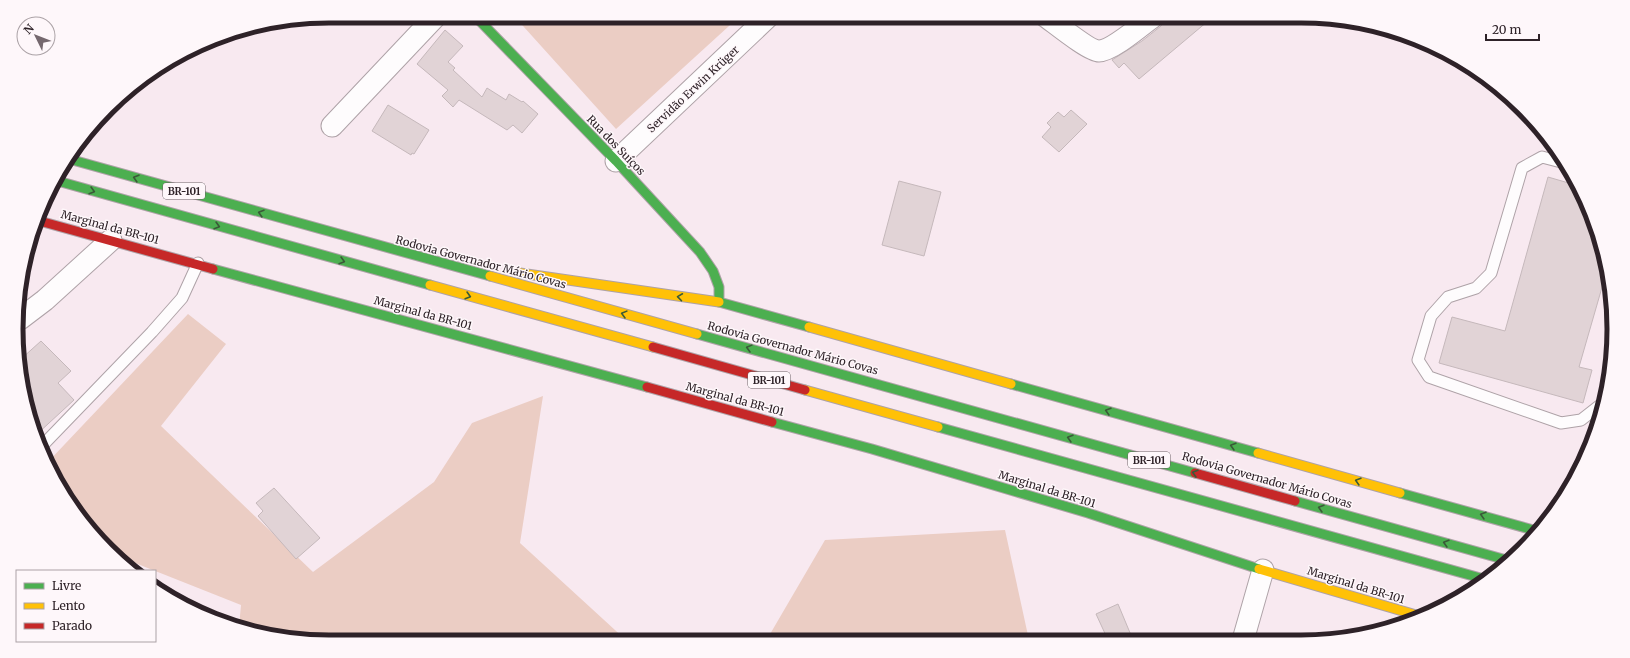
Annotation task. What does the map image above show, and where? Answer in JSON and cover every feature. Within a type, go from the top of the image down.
[{"type":"main road","name":"Rua dos Suíços","points":[[482,23],[616,161],[700,252],[713,271],[719,288],[719,302]]},
{"type":"main road","name":"Rodovia Governador Mário Covas","points":[[74,160],[421,258],[794,360],[1503,559]]},
{"type":"main road","name":"BR-101","points":[[61,182],[1479,578]]},
{"type":"main road","name":"Marginal da BR-101","points":[[42,222],[198,263],[879,451],[1088,514],[1263,570],[1413,614]]},
{"type":"main road","points":[[421,258],[719,302],[1532,530]]},
{"type":"main road","points":[[1521,526],[1537,523]]},
{"type":"street","points":[[332,126],[429,23]]},
{"type":"street","name":"Servidão Erwin Krüger","points":[[616,161],[762,23]]},
{"type":"street","points":[[1055,23],[1090,48],[1099,51],[1111,47],[1144,23]]},
{"type":"street","points":[[24,317],[45,300],[111,240]]},
{"type":"street","points":[[1244,635],[1263,570]]},
{"type":"lane","points":[[1556,161],[1542,157],[1522,168],[1491,273],[1476,288],[1448,297],[1430,316],[1418,360],[1429,377],[1561,423],[1581,420],[1597,407]]},
{"type":"lane","points":[[45,443],[182,298],[198,263]]},
{"type":"shaded area","points":[[520,23],[732,23],[616,129]]},
{"type":"shaded area","points":[[188,314],[226,344],[161,426],[313,572],[434,482],[472,423],[543,396],[520,543],[620,635],[329,635],[289,632],[250,625],[239,622],[241,605],[127,559],[99,531],[86,515],[64,482],[52,458]]},
{"type":"shaded area","points":[[1005,530],[1028,635],[770,635],[825,540]]},
{"type":"building","points":[[1164,23],[1206,23],[1139,79],[1124,63],[1119,68],[1112,60],[1142,41]]},
{"type":"building","points":[[445,30],[463,46],[448,62],[455,68],[453,70],[482,97],[487,88],[506,100],[509,94],[522,102],[523,101],[538,114],[522,133],[513,125],[507,130],[459,100],[453,107],[442,96],[448,90],[417,64]]},
{"type":"building","points":[[388,105],[429,130],[414,154],[412,153],[411,155],[372,131]]},
{"type":"building","points":[[1071,110],[1087,124],[1059,152],[1042,137],[1051,127],[1047,123],[1058,112],[1064,117]]},
{"type":"building","points":[[1548,177],[1570,183],[1584,212],[1591,231],[1597,250],[1603,283],[1579,367],[1592,370],[1583,403],[1439,363],[1452,317],[1505,331]]},
{"type":"building","points":[[899,181],[941,192],[924,256],[882,245]]},
{"type":"building","points":[[41,341],[71,371],[58,383],[74,400],[40,431],[29,389],[25,356]]},
{"type":"building","points":[[274,488],[320,538],[296,559],[258,516],[263,511],[256,503]]},
{"type":"building","points":[[1118,604],[1131,635],[1106,635],[1096,614]]},
{"type":"traffic: fast","points":[[482,23],[616,161],[700,252],[713,271],[719,287],[719,302],[809,327]]},
{"type":"traffic: fast","points":[[74,160],[490,276]]},
{"type":"traffic: fast","points":[[61,182],[430,285]]},
{"type":"traffic: fast","points":[[213,269],[647,387]]},
{"type":"traffic: fast","points":[[697,334],[1195,473]]},
{"type":"traffic: fast","points":[[1011,384],[1258,453]]},
{"type":"traffic: fast","points":[[772,422],[872,449],[1088,513],[1259,569]]},
{"type":"traffic: fast","points":[[938,427],[1479,578]]},
{"type":"traffic: fast","points":[[1400,493],[1532,530]]},
{"type":"traffic: fast","points":[[1295,501],[1503,559]]},
{"type":"traffic: slow","points":[[520,273],[719,302]]},
{"type":"traffic: slow","points":[[490,276],[697,334]]},
{"type":"traffic: slow","points":[[430,285],[653,347]]},
{"type":"traffic: slow","points":[[809,327],[1011,384]]},
{"type":"traffic: slow","points":[[805,390],[938,427]]},
{"type":"traffic: slow","points":[[1258,453],[1400,493]]},
{"type":"traffic: slow","points":[[1259,569],[1413,614]]},
{"type":"traffic: jam","points":[[42,222],[213,269]]},
{"type":"traffic: jam","points":[[653,347],[805,390]]},
{"type":"traffic: jam","points":[[647,387],[772,422]]},
{"type":"traffic: jam","points":[[1195,473],[1295,501]]}]
